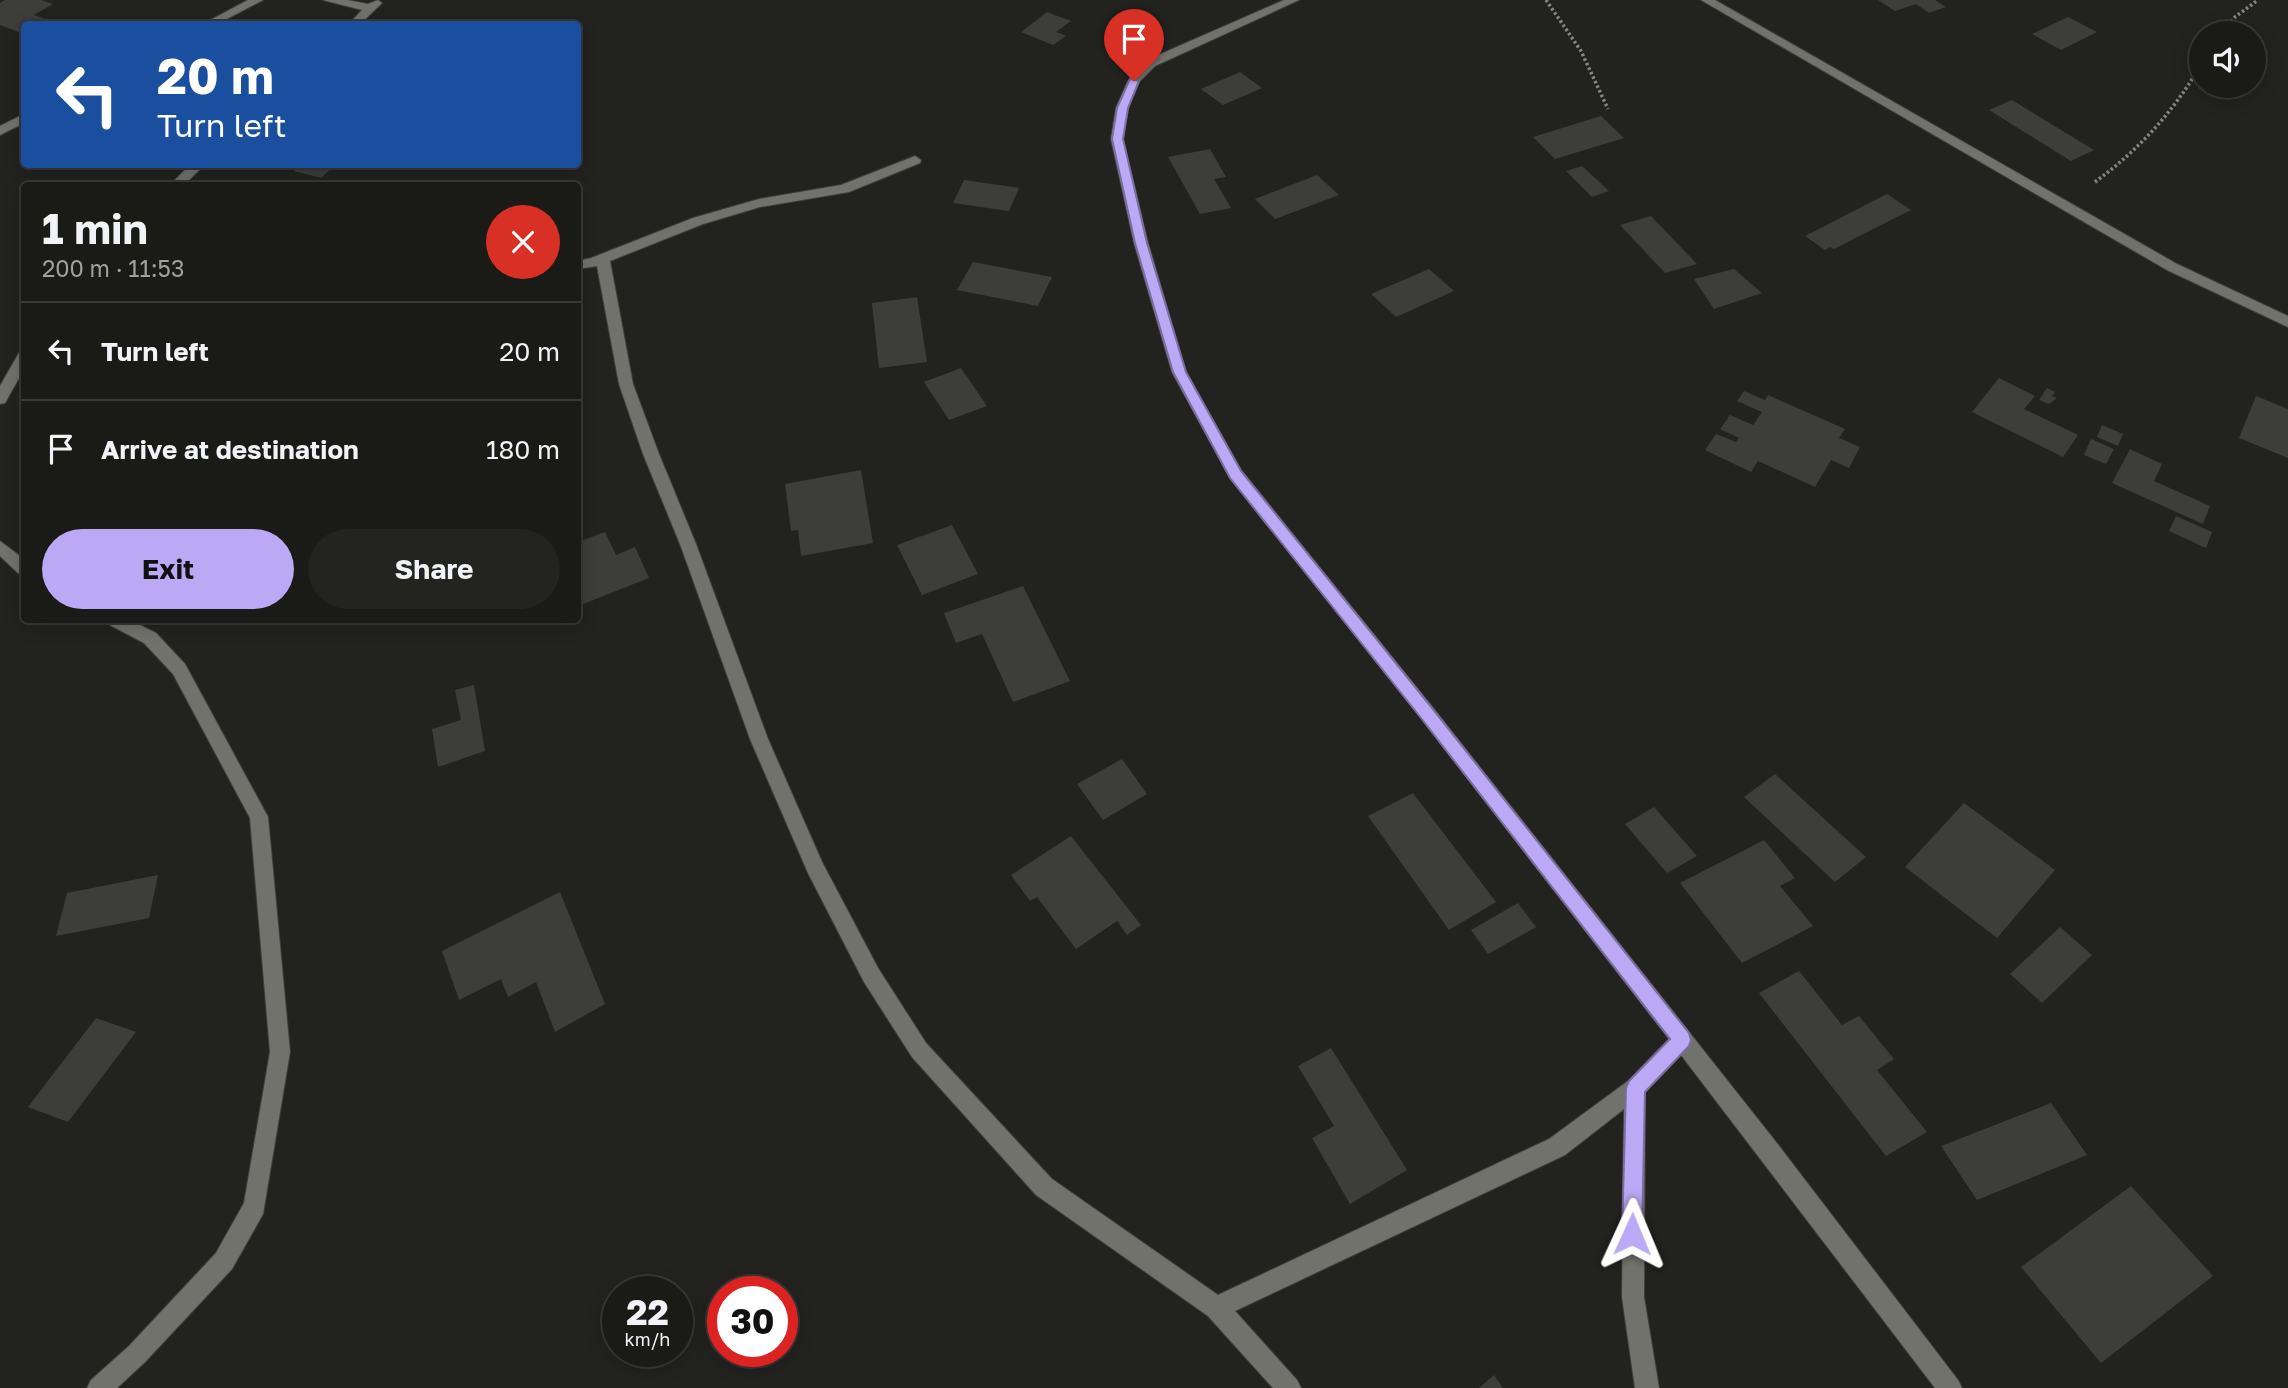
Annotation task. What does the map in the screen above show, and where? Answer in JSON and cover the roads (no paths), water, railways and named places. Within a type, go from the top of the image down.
[{"type":"street","points":[[215,21],[257,0]]},
{"type":"street","points":[[329,0],[375,4]]},
{"type":"street","points":[[1293,0],[1151,63],[1134,81],[1122,108],[1117,139],[1141,243],[1179,372],[1236,474],[1427,713],[1950,1388]]},
{"type":"street","points":[[1707,0],[2172,267],[2288,322]]},
{"type":"street","points":[[357,21],[375,4]]},
{"type":"street","points":[[0,131],[21,120]]},
{"type":"street","points":[[581,264],[603,259],[698,221],[759,203],[844,188],[915,160]]},
{"type":"street","points":[[179,182],[195,168]]},
{"type":"street","points":[[603,259],[626,384],[651,454],[688,544],[760,739],[815,867],[870,975],[919,1051],[1044,1187],[1216,1308],[1289,1388]]},
{"type":"street","points":[[0,400],[21,362]]},
{"type":"street","points":[[0,547],[21,565]]},
{"type":"street","points":[[99,1388],[137,1354],[224,1261],[255,1206],[280,1052],[259,817],[179,669],[150,638],[122,623]]},
{"type":"street","points":[[1216,1308],[1556,1147],[1635,1088],[1682,1040]]},
{"type":"street","points":[[1635,1088],[1633,1297],[1647,1388]]}]
